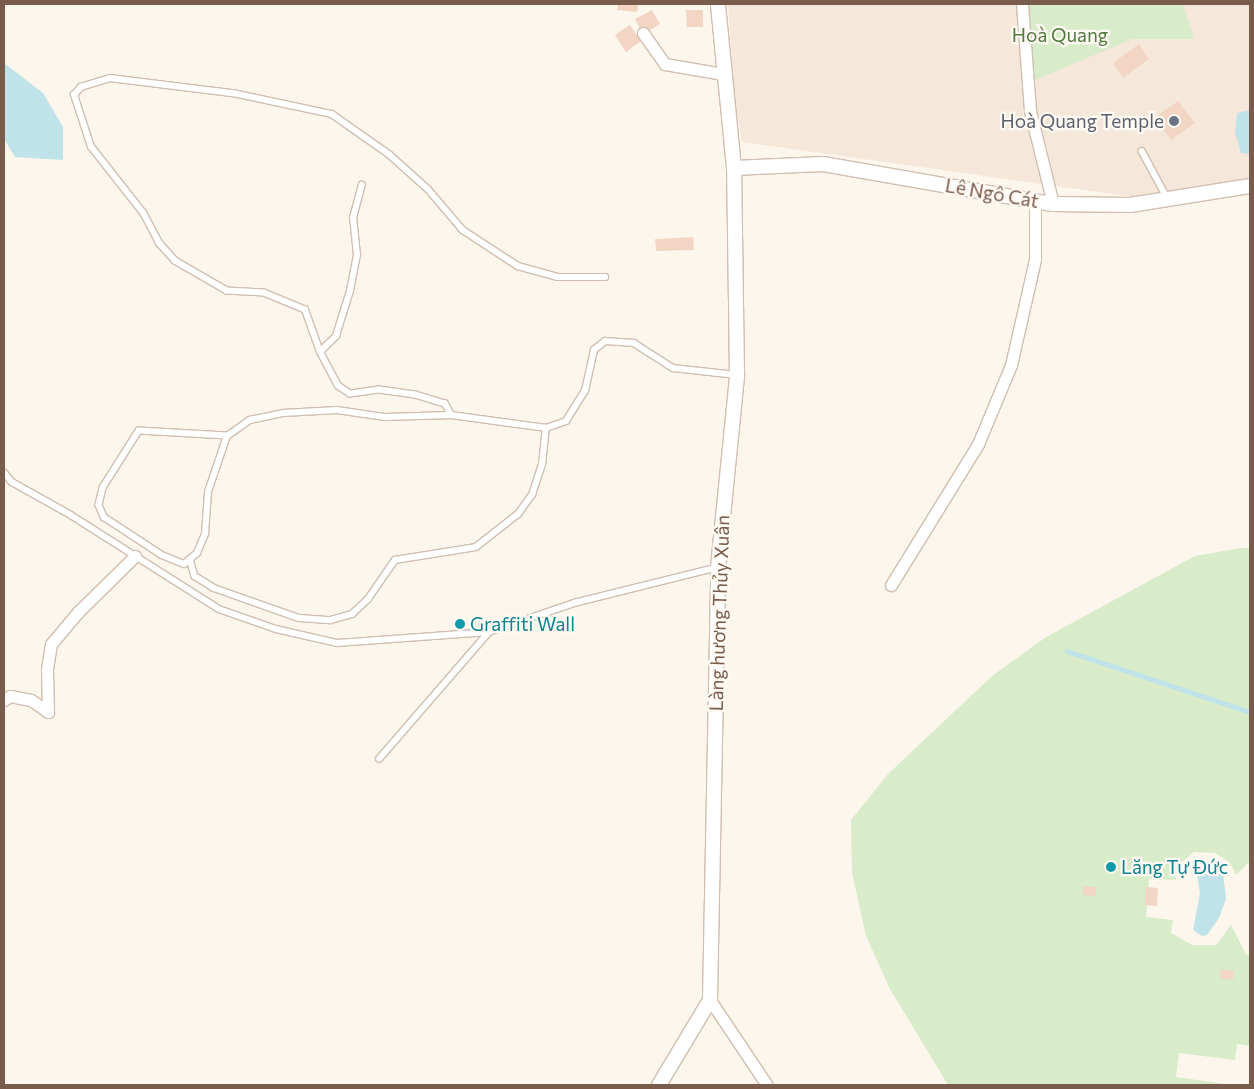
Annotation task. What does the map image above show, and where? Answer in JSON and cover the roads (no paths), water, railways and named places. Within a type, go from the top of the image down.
[{"type":"street","name":"Làng hương Thủy Xuân","points":[[710,1000],[718,567],[738,375],[734,168],[723,74],[718,4]]},
{"type":"street","points":[[1022,4],[1030,111],[1053,204]]},
{"type":"street","points":[[643,33],[664,64],[723,74]]},
{"type":"street","name":"Lê Ngô Cát","points":[[734,168],[823,164],[1053,204],[1130,205],[1250,186]]},
{"type":"street","points":[[891,585],[978,444],[1011,365],[1036,259],[1035,201]]},
{"type":"street","points":[[4,700],[10,696],[31,700],[48,712],[48,669],[51,644],[78,612],[136,556]]},
{"type":"street","points":[[659,1085],[710,1000],[767,1085]]},
{"type":"lane","points":[[451,415],[445,404],[415,396],[379,390],[350,394],[338,386],[320,352],[305,310],[264,293],[227,291],[175,261],[160,243],[143,213],[91,147],[74,95],[82,87],[110,78],[233,93],[332,114],[389,154],[428,189],[463,230],[518,266],[558,277],[605,277]]},
{"type":"lane","points":[[1142,151],[1168,199]]},
{"type":"lane","points":[[320,352],[336,336],[350,291],[356,255],[353,218],[362,185]]},
{"type":"lane","points":[[227,436],[139,431],[103,488],[99,505],[104,517],[162,555],[184,564],[196,553],[205,534],[208,492],[227,436],[250,420],[283,413],[337,410],[385,417],[451,415],[546,428],[566,421],[585,390],[594,350],[605,341],[634,343],[674,368],[738,375]]},
{"type":"lane","points":[[190,559],[195,576],[214,588],[299,618],[331,620],[352,614],[368,599],[395,560],[476,547],[518,514],[532,495],[542,465],[546,428]]},
{"type":"lane","points":[[4,472],[12,482],[136,556],[218,609],[276,629],[336,643],[490,632],[574,603],[718,567]]},
{"type":"lane","points":[[379,758],[490,632]]},
{"type":"water","points":[[4,63],[43,93],[63,127],[63,160],[15,157],[4,139]]},
{"type":"water","points":[[1250,110],[1250,154],[1241,153],[1235,132],[1237,113]]},
{"type":"water","points":[[1208,863],[1223,872],[1226,899],[1219,918],[1207,935],[1202,936],[1193,930],[1200,893],[1196,870]]},
{"type":"waterway","points":[[1067,651],[1250,712]]},
{"type":"place","name":"Hoà Quang Temple","points":[[1174,121]]},
{"type":"place","name":"Graffiti Wall","points":[[460,624]]},
{"type":"place","name":"Lăng Tự Đức","points":[[1111,867]]},
{"type":"park label","name":"Hoà Quang","points":[[1060,35]]}]
